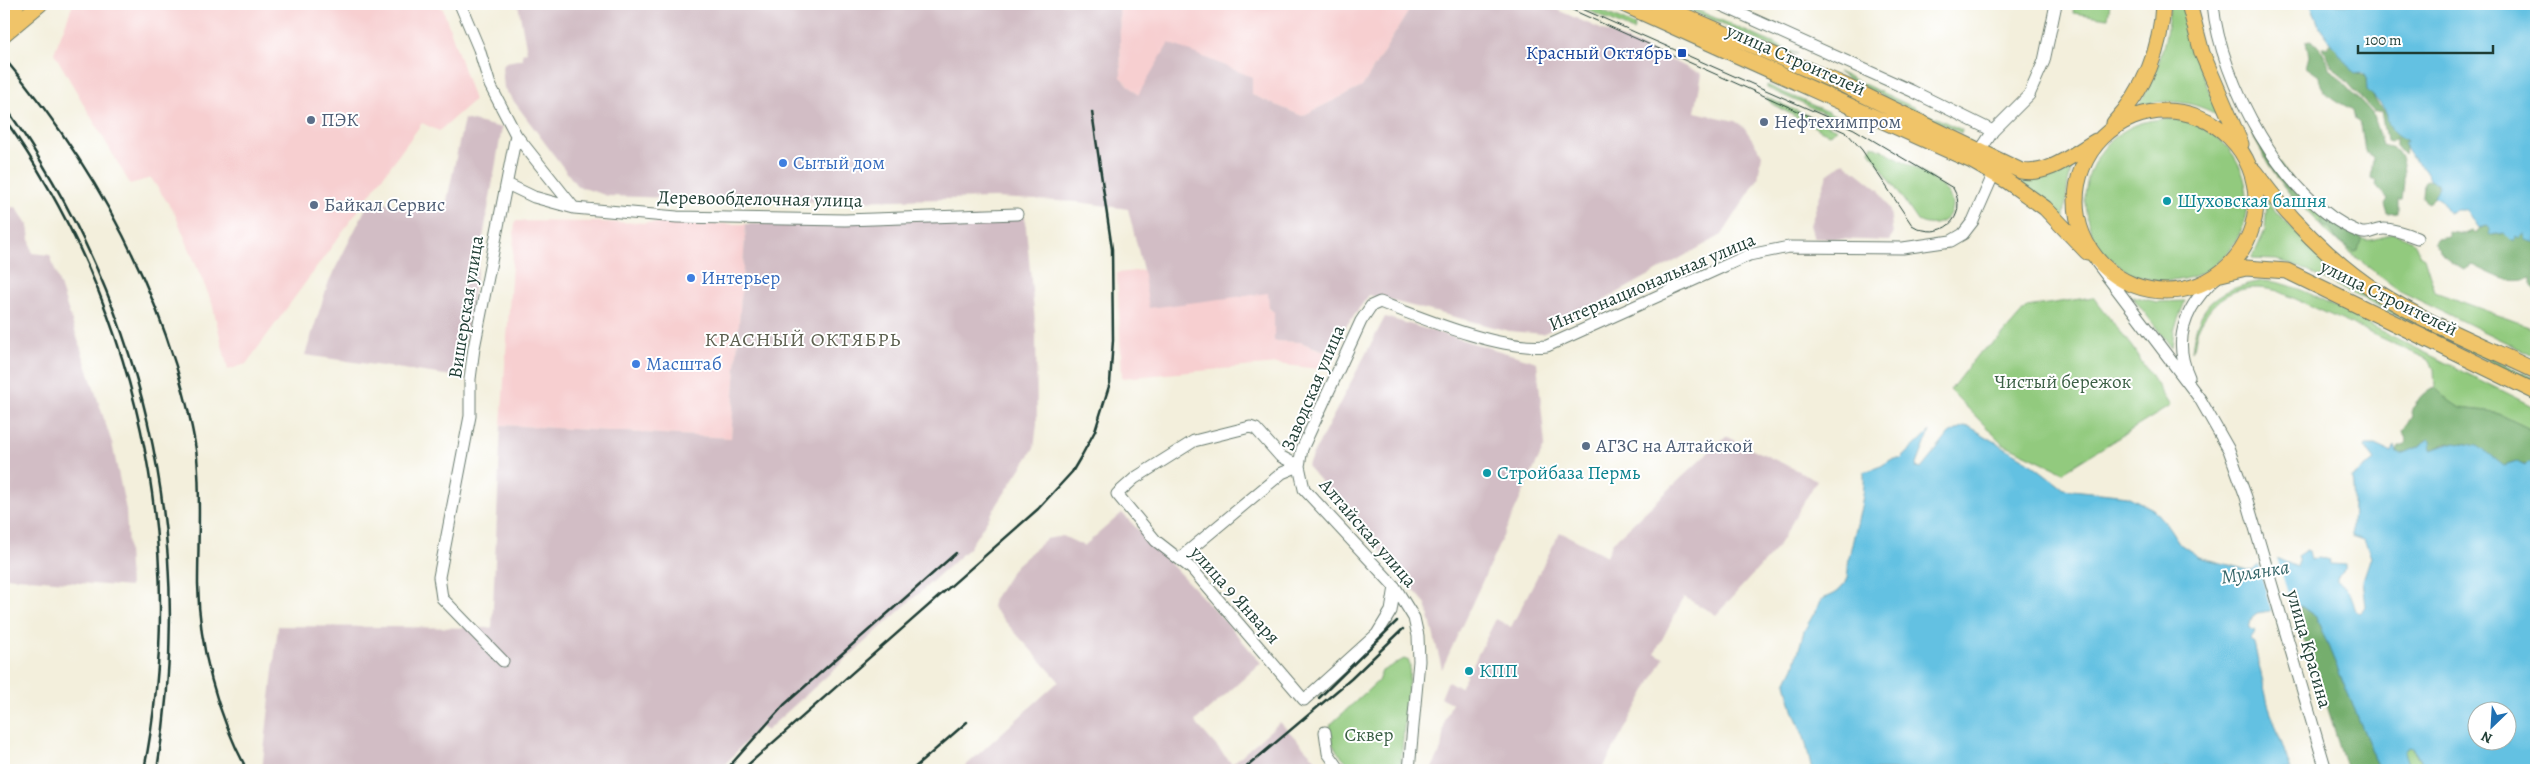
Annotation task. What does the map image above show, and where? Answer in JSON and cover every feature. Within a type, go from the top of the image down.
[{"type":"main road","points":[[4,15],[18,4]]},
{"type":"main road","points":[[4,34],[40,4]]},
{"type":"main road","name":"улица Строителей","points":[[1623,4],[1954,152],[1994,173],[2045,208],[2096,262],[2124,282],[2151,290],[2187,289],[2226,272],[2246,268],[2287,271],[2536,392]]},
{"type":"main road","name":"улица Строителей","points":[[1657,4],[1841,84],[2014,168],[2033,172],[2056,165],[2128,119],[2166,111],[2187,113],[2204,118],[2220,128],[2235,142],[2248,162],[2295,219],[2324,248],[2366,284],[2411,311],[2536,371]]},
{"type":"main road","points":[[2096,262],[2082,232],[2076,196],[2084,163],[2101,137],[2130,103],[2149,71],[2160,35],[2163,4]]},
{"type":"main road","points":[[2189,4],[2202,53],[2248,162],[2257,199],[2252,231],[2241,251],[2218,276]]},
{"type":"street","points":[[460,4],[479,49],[490,85],[516,135],[574,208]]},
{"type":"street","points":[[1719,4],[1912,91],[1993,132]]},
{"type":"street","points":[[1980,151],[1993,132],[2029,95],[2044,61],[2056,4]]},
{"type":"street","points":[[2213,4],[2221,46],[2235,84],[2266,143],[2288,176],[2323,212],[2356,231],[2370,233],[2384,229],[2417,238]]},
{"type":"street","name":"Вишерская улица","points":[[503,661],[442,598],[438,577],[470,416],[470,379],[474,348],[516,135]]},
{"type":"street","name":"Интернациональная улица","points":[[1380,302],[1442,325],[1507,344],[1530,348],[1547,346],[1749,255],[1789,247],[1903,248],[1951,241],[1963,234],[1974,221],[1994,173]]},
{"type":"street","name":"Деревообделочная улица","points":[[507,184],[534,196],[574,208],[677,217],[896,219],[1017,214]]},
{"type":"street","points":[[2096,262],[2200,399]]},
{"type":"street","points":[[2200,399],[2183,362],[2181,335],[2190,308],[2204,289],[2218,276]]},
{"type":"street","name":"Заводская улица","points":[[1180,558],[1282,473],[1299,466],[1302,449],[1362,321],[1371,306],[1380,302]]},
{"type":"street","name":"улица Красина","points":[[2200,399],[2222,434],[2236,465],[2326,770]]},
{"type":"street","name":"Алтайская улица","points":[[1117,494],[1135,478],[1194,440],[1253,428],[1280,456],[1299,466],[1304,488],[1395,587],[1414,618],[1420,649],[1409,770]]},
{"type":"street","name":"улица 9 Января","points":[[1117,494],[1156,541],[1192,569],[1304,700],[1377,634],[1391,611],[1395,587]]},
{"type":"street","points":[[1325,732],[1328,753],[1340,770]]},
{"type":"shaded area","points":[[73,4],[437,4],[443,9],[474,100],[439,131],[422,123],[246,364],[228,370],[212,303],[174,212],[151,178],[130,184],[54,53]]},
{"type":"shaded area","points":[[518,4],[1119,4],[1121,77],[1138,95],[1169,43],[1252,77],[1252,95],[1302,116],[1362,87],[1413,4],[1544,4],[1702,74],[1695,112],[1735,121],[1744,127],[1762,154],[1758,179],[1722,235],[1543,334],[1509,331],[1369,295],[1327,352],[1300,342],[1274,341],[1274,312],[1269,308],[1268,293],[1149,308],[1143,270],[1128,209],[1078,202],[995,198],[795,202],[608,196],[577,186],[504,88],[502,68],[506,62],[523,59],[522,53],[527,52]]},
{"type":"shaded area","points":[[1119,4],[1413,4],[1362,87],[1302,116],[1252,95],[1138,95],[1121,77]]},
{"type":"shaded area","points":[[464,119],[502,128],[459,377],[305,355],[329,281],[370,200],[424,210],[445,210]]},
{"type":"shaded area","points":[[1844,162],[1879,190],[1890,210],[1893,235],[1889,241],[1814,238],[1810,225],[1827,175]]},
{"type":"shaded area","points":[[16,207],[28,225],[32,253],[50,255],[112,443],[126,510],[130,587],[4,577],[4,208]]},
{"type":"shaded area","points":[[1025,217],[1036,332],[1037,424],[1034,448],[969,548],[766,731],[760,726],[720,770],[262,770],[278,626],[492,628],[501,425],[731,438],[746,224]]},
{"type":"shaded area","points":[[515,221],[746,224],[731,438],[501,425]]},
{"type":"shaded area","points":[[1144,270],[1269,293],[1269,309],[1275,311],[1275,341],[1300,342],[1325,352],[1318,369],[1277,364],[1122,378],[1117,273]]},
{"type":"shaded area","points":[[1385,317],[1537,362],[1545,445],[1442,669],[1426,604],[1307,466]]},
{"type":"shaded area","points":[[1726,436],[1817,480],[1777,548],[1716,615],[1684,597],[1655,653],[1664,658],[1602,770],[1431,770],[1441,750],[1445,719],[1452,703],[1441,698],[1448,681],[1460,688],[1467,674],[1464,673],[1467,666],[1471,668],[1496,619],[1511,627],[1560,532],[1607,556],[1612,543]]},
{"type":"shaded area","points":[[1122,513],[1226,622],[1261,663],[1195,722],[1232,764],[1280,722],[1317,761],[1308,770],[961,770],[1059,681],[992,607],[994,599],[1015,566],[1046,539],[1063,536],[1084,546]]},
{"type":"green space","points":[[1575,4],[1586,4],[1635,26],[1633,31]]},
{"type":"green space","points":[[1676,4],[1683,4],[1798,54],[1782,51]]},
{"type":"green space","points":[[2074,4],[2110,4],[2108,18],[2073,13]]},
{"type":"green space","points":[[2170,4],[2182,4],[2197,60],[2219,116],[2200,107],[2180,102],[2159,102],[2138,106],[2151,81],[2164,45]]},
{"type":"green space","points":[[2311,41],[2318,45],[2331,69],[2372,113],[2382,145],[2393,148],[2398,152],[2403,164],[2404,179],[2402,200],[2398,200],[2398,213],[2388,214],[2385,204],[2388,199],[2376,185],[2377,181],[2371,179],[2373,157],[2365,152],[2361,125],[2355,119],[2353,110],[2331,97],[2320,83],[2319,76],[2306,67],[2309,56],[2306,42]]},
{"type":"green space","points":[[2331,43],[2358,74],[2366,76],[2367,90],[2384,111],[2393,131],[2406,140],[2404,155],[2396,146],[2396,138],[2391,142],[2386,141],[2381,111],[2374,112],[2330,63],[2322,47],[2328,47]]},
{"type":"green space","points":[[1838,72],[1962,130],[1961,133],[1850,81]]},
{"type":"green space","points":[[1767,85],[1846,120],[1843,122],[1767,88]]},
{"type":"green space","points":[[1766,97],[1837,129],[1829,134],[1822,131],[1772,104]]},
{"type":"green space","points":[[2174,119],[2190,122],[2204,128],[2229,149],[2238,162],[2244,176],[2247,200],[2246,216],[2238,238],[2217,263],[2204,272],[2190,278],[2158,281],[2142,278],[2128,272],[2103,251],[2094,238],[2088,224],[2085,192],[2088,176],[2094,162],[2115,137],[2128,128],[2142,122]]},
{"type":"green space","points":[[2251,128],[2310,202],[2308,208],[2301,206],[2284,187],[2259,147]]},
{"type":"green space","points":[[2254,138],[2306,197],[2336,225],[2351,235],[2366,240],[2376,239],[2392,233],[2406,238],[2413,242],[2419,254],[2424,257],[2435,292],[2536,329],[2536,357],[2400,291],[2378,275],[2337,241],[2300,204],[2283,183]]},
{"type":"green space","points":[[1872,145],[1900,159],[1940,185],[1951,199],[1952,206],[1947,218],[1934,224],[1918,221],[1870,151]]},
{"type":"green space","points":[[2073,164],[2068,183],[2064,218],[2008,174],[2026,179],[2042,178],[2057,173]]},
{"type":"green space","points":[[2436,180],[2438,187],[2436,193],[2427,203],[2422,196],[2423,183]]},
{"type":"green space","points":[[2267,202],[2302,239],[2340,273],[2402,315],[2536,379],[2536,384],[2295,265],[2277,260],[2252,259],[2265,230]]},
{"type":"green space","points":[[2323,217],[2359,236],[2361,240],[2358,251],[2354,252],[2338,242],[2330,228],[2322,226],[2320,222]]},
{"type":"green space","points":[[2487,226],[2492,229],[2490,232],[2494,235],[2505,233],[2511,240],[2515,240],[2516,237],[2526,233],[2530,241],[2536,243],[2536,292],[2532,286],[2532,278],[2516,281],[2509,280],[2473,265],[2464,270],[2450,262],[2434,243],[2437,239],[2449,237],[2449,232],[2464,234],[2471,231],[2475,234],[2478,229]]},
{"type":"green space","points":[[2263,281],[2276,282],[2317,297],[2536,408],[2536,432],[2495,412],[2460,408],[2435,388],[2434,369],[2429,360],[2278,291],[2253,288],[2230,293],[2221,299],[2212,307],[2198,329],[2192,351],[2199,321],[2212,301],[2234,289]]},
{"type":"green space","points":[[2132,296],[2157,302],[2185,301],[2174,330],[2172,348]]},
{"type":"green space","name":"Чистый бережок","points":[[2093,297],[2132,347],[2170,406],[2063,472],[2002,443],[1950,390],[1978,354],[1999,339],[2027,307]]},
{"type":"green space","points":[[2435,388],[2460,408],[2495,412],[2536,432],[2536,473],[2532,471],[2533,466],[2513,463],[2504,466],[2479,449],[2466,443],[2444,444],[2431,450],[2425,440],[2421,446],[2402,454],[2397,453],[2399,446],[2404,446],[2407,442],[2403,431],[2412,416],[2411,412],[2415,404],[2423,394]]},
{"type":"green space","points":[[2301,606],[2316,617],[2380,770],[2347,770],[2314,664],[2300,631]]},
{"type":"green space","name":"Сквер","points":[[1404,659],[1409,661],[1410,667],[1400,770],[1355,770],[1336,750],[1330,738],[1331,724],[1378,681],[1382,671]]},
{"type":"green space","points":[[2408,747],[2412,748],[2425,770],[2410,770],[2404,752]]},
{"type":"water","points":[[2311,4],[2536,4],[2536,236],[2534,239],[2536,243],[2525,240],[2525,233],[2519,239],[2516,237],[2515,240],[2511,240],[2504,233],[2491,235],[2489,234],[2491,229],[2487,226],[2478,228],[2466,210],[2456,210],[2448,213],[2441,200],[2434,196],[2439,187],[2438,183],[2429,180],[2425,170],[2408,153],[2404,143],[2407,142],[2406,140],[2393,131],[2389,125],[2385,110],[2367,90],[2366,76],[2362,73],[2355,74],[2352,71],[2319,26]]},
{"type":"water","name":"Мулянка","points":[[1964,426],[1970,427],[2028,461],[2064,489],[2127,496],[2153,509],[2180,544],[2199,557],[2252,571],[2262,562],[2276,558],[2297,567],[2299,561],[2297,556],[2306,550],[2309,551],[2311,560],[2319,557],[2330,560],[2329,564],[2346,565],[2346,568],[2336,578],[2336,581],[2348,590],[2356,611],[2360,613],[2366,607],[2363,580],[2371,556],[2364,540],[2352,536],[2353,488],[2351,478],[2375,460],[2365,447],[2366,445],[2375,445],[2392,453],[2395,446],[2397,453],[2402,454],[2421,446],[2428,439],[2431,440],[2432,450],[2455,442],[2478,446],[2504,466],[2517,462],[2525,466],[2528,462],[2531,462],[2534,469],[2532,471],[2536,473],[2536,770],[2425,770],[2413,748],[2408,747],[2404,752],[2410,770],[2380,770],[2316,617],[2301,606],[2257,613],[2252,617],[2249,628],[2256,631],[2250,639],[2254,643],[2268,704],[2291,770],[1812,770],[1805,740],[1793,710],[1786,683],[1794,667],[1804,631],[1822,599],[1838,591],[1846,580],[1863,494],[1864,472],[1881,466],[1892,459],[1901,459],[1930,431],[1916,467],[1921,469],[1949,434]]},
{"type":"pier","points":[[2276,555],[2293,610],[2272,613],[2258,563]]},
{"type":"tram line","points":[[1559,4],[1847,133],[1862,150],[1912,225],[1922,230],[1933,231],[1942,229],[1955,217],[1958,209],[1953,188],[1854,129],[1571,4]]},
{"type":"railway","points":[[4,58],[58,128],[106,203],[145,283],[162,324],[186,400],[197,457],[199,608],[206,656],[227,726],[247,770]]},
{"type":"railway","points":[[4,105],[52,180],[92,258],[124,339],[148,422],[163,507],[170,593],[168,681],[157,770]]},
{"type":"railway","points":[[742,770],[1038,509],[1072,472],[1095,431],[1110,383],[1113,340],[1112,249],[1092,112]]},
{"type":"railway","points":[[4,118],[50,191],[88,268],[119,348],[141,430],[155,514],[160,599],[156,685],[144,770]]},
{"type":"railway","points":[[726,770],[784,705],[956,553]]},
{"type":"railway","points":[[1319,698],[1397,621]]},
{"type":"railway","points":[[1243,770],[1351,679],[1403,629]]},
{"type":"railway","points":[[912,770],[967,722]]},
{"type":"place","name":"Красный Октябрь","points":[[1682,53]]},
{"type":"place","name":"ПЭК","points":[[311,120]]},
{"type":"place","name":"Нефтехимпром","points":[[1764,122]]},
{"type":"place","name":"Сытый дом","points":[[783,163]]},
{"type":"place","name":"Шуховская башня","points":[[2167,201]]},
{"type":"place","name":"Байкал Сервис","points":[[314,205]]},
{"type":"place","name":"Интерьер","points":[[691,278]]},
{"type":"place","name":"Масштаб","points":[[636,364]]},
{"type":"place","name":"АГЗС на Алтайской","points":[[1586,446]]},
{"type":"place","name":"Стройбаза Пермь","points":[[1487,473]]},
{"type":"place","name":"КПП","points":[[1469,671]]},
{"type":"district","name":"КРАСНЫЙ ОКТЯБРЬ","points":[[803,339]]}]
